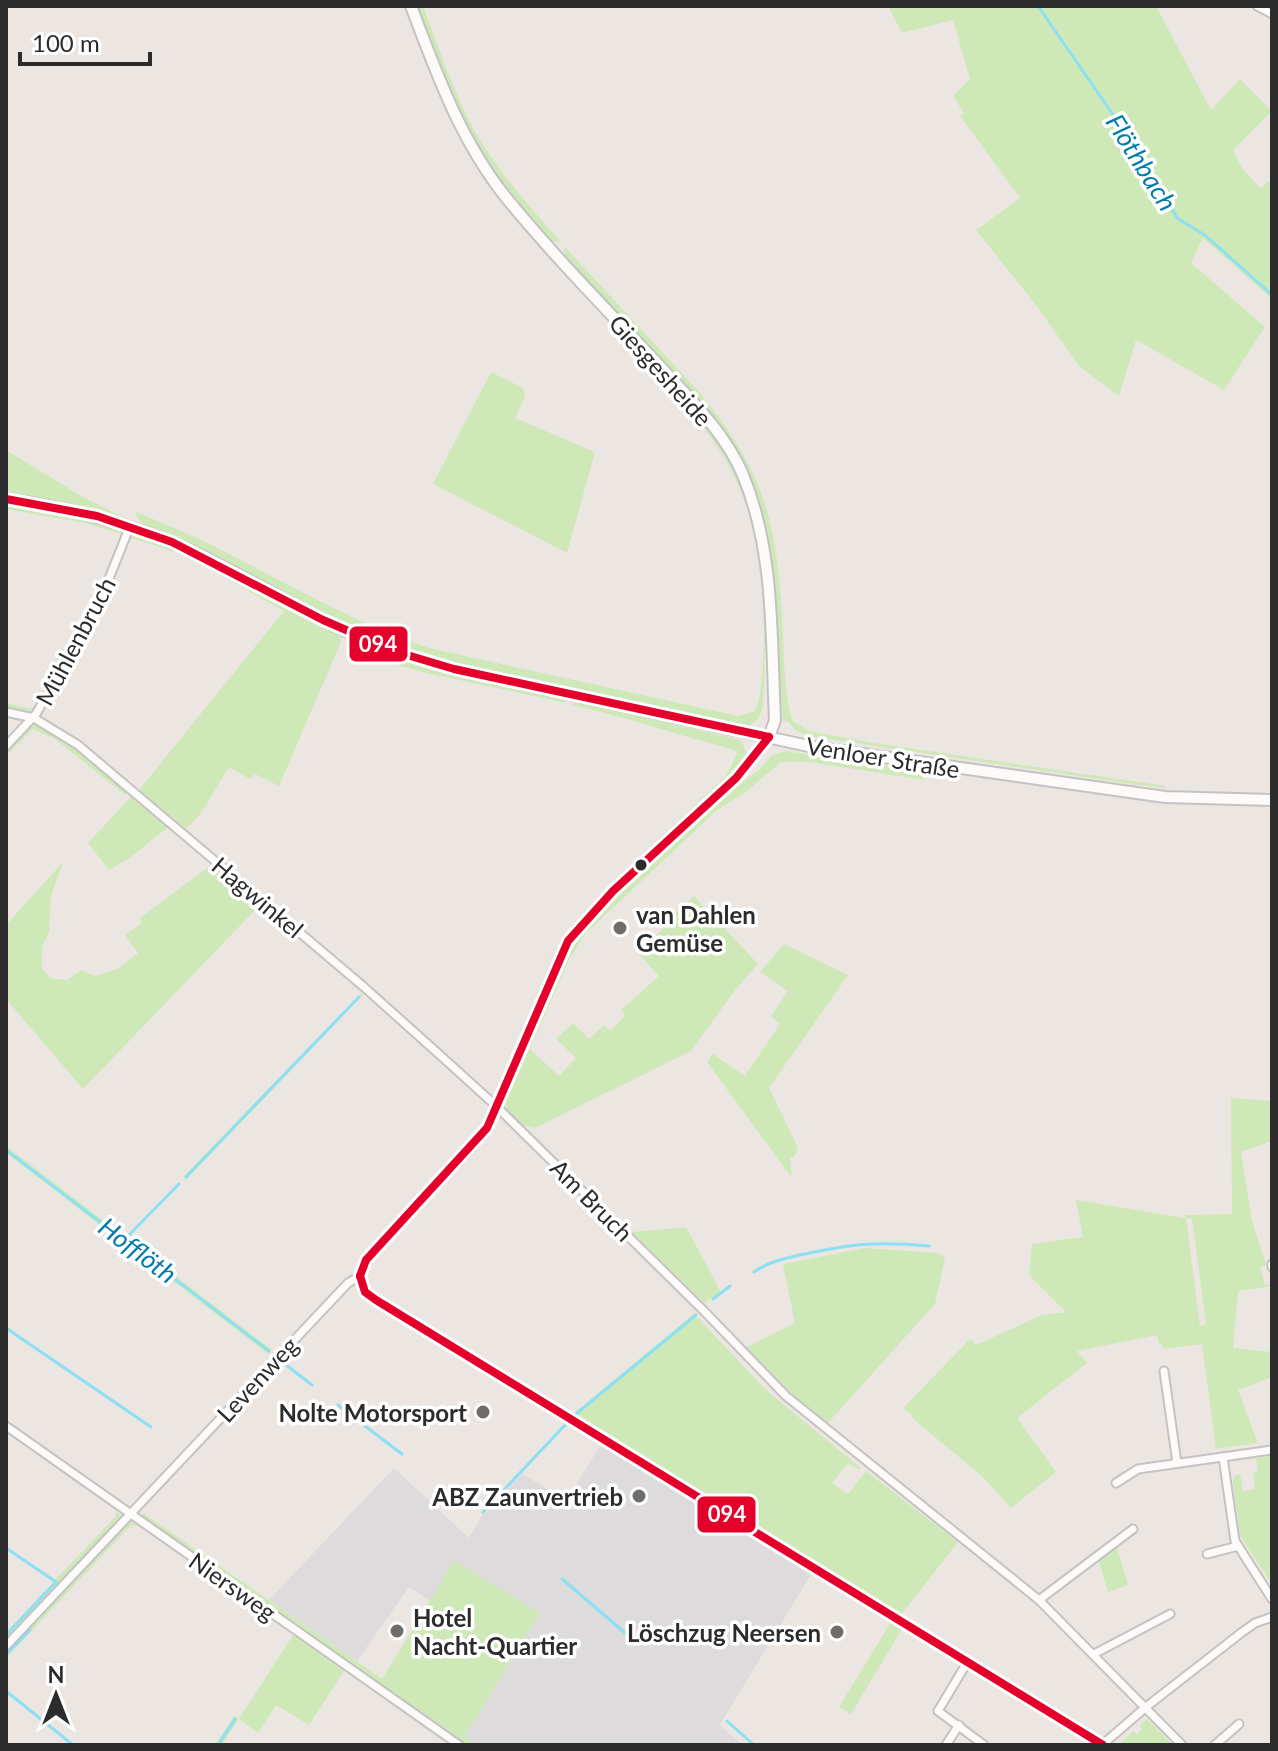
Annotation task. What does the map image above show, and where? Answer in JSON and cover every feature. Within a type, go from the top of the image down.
[{"type":"main road","name":"Giesgesheide","points":[[411,6],[449,105],[491,177],[551,249],[694,404],[725,444],[741,471],[761,530],[767,562],[775,720],[769,737]]},
{"type":"main road","name":"Venloer Straße","points":[[6,499],[74,511],[130,526],[199,555],[323,620],[397,652],[454,669],[827,749],[1165,797],[1272,800]]},
{"type":"street","points":[[1257,6],[1272,13]]},
{"type":"street","name":"Mühlenbruch","points":[[6,746],[34,718],[98,606],[130,526]]},
{"type":"street","name":"Hagwinkel","points":[[6,712],[34,718],[78,745],[364,987],[496,1106]]},
{"type":"street","points":[[496,1106],[568,941],[602,903],[745,770],[769,737]]},
{"type":"street","name":"Levenweg","points":[[6,1646],[316,1316],[348,1283],[360,1276],[366,1260],[473,1146],[487,1128],[496,1106]]},
{"type":"street","name":"Am Bruch","points":[[496,1106],[793,1402],[1039,1600],[1182,1745]]},
{"type":"street","points":[[360,1276],[365,1292],[376,1300],[1102,1745],[1241,1633],[1272,1617]]},
{"type":"street","points":[[1164,1371],[1177,1463]]},
{"type":"street","name":"Niersweg","points":[[6,1426],[459,1745]]},
{"type":"street","points":[[1116,1483],[1138,1469],[1272,1450]]},
{"type":"street","points":[[1223,1457],[1235,1541],[1272,1599]]},
{"type":"street","points":[[1039,1600],[1133,1529]]},
{"type":"street","points":[[1207,1554],[1238,1546]]},
{"type":"street","points":[[1094,1654],[1170,1614]]},
{"type":"street","points":[[968,1661],[938,1711],[984,1745]]},
{"type":"street","points":[[1215,1745],[1239,1724]]},
{"type":"street","points":[[946,1745],[959,1725]]},
{"type":"shaded area","points":[[601,1445],[811,1574],[720,1725],[742,1745],[477,1745],[465,1736],[540,1613],[454,1562],[430,1601],[409,1587],[357,1661],[269,1600],[394,1468],[469,1538],[481,1517],[522,1474],[566,1500]]},
{"type":"green space","points":[[415,6],[423,6],[455,90],[479,138],[507,179],[560,241],[550,242],[508,192],[480,152],[447,90]]},
{"type":"green space","points":[[888,6],[1156,6],[1211,110],[1240,79],[1272,111],[1233,150],[1242,168],[1261,189],[1272,178],[1272,299],[1203,238],[1191,263],[1265,327],[1224,390],[1136,340],[1119,396],[1079,366],[1036,305],[976,230],[1020,198],[960,116],[964,113],[953,96],[970,79],[953,20],[902,33]]},
{"type":"green space","points":[[564,246],[699,392],[721,420],[752,471],[776,550],[785,682],[792,720],[808,731],[874,743],[1166,786],[1132,784],[819,738],[798,731],[788,721],[783,722],[769,546],[761,510],[745,469],[564,256]]},
{"type":"green space","points":[[631,345],[667,380],[710,430],[736,473],[749,504],[762,570],[765,637],[763,705],[758,718],[749,725],[739,726],[484,670],[397,647],[351,628],[191,546],[144,526],[137,517],[136,512],[194,536],[351,616],[429,648],[738,716],[755,711],[761,683],[764,627],[755,537],[745,502],[731,470],[713,441],[691,411]]},
{"type":"green space","points":[[491,372],[523,388],[525,397],[515,418],[595,452],[567,553],[433,484]]},
{"type":"green space","points":[[6,450],[124,519],[46,500],[6,494]]},
{"type":"green space","points":[[6,504],[86,519],[120,528],[124,532],[105,586],[42,699],[45,676],[96,602],[122,534],[84,523],[6,509]]},
{"type":"green space","points":[[132,535],[147,537],[213,567],[340,634],[341,642],[279,786],[255,774],[250,779],[229,767],[201,813],[186,829],[139,790],[284,611],[189,559],[128,538]]},
{"type":"green space","points":[[350,641],[435,669],[564,698],[566,703],[391,663],[346,645]]},
{"type":"green space","points":[[42,699],[31,711],[6,707],[6,703],[31,709]]},
{"type":"green space","points":[[575,701],[737,739],[742,742],[746,753],[737,771],[570,930],[533,1002],[557,949],[574,923],[726,776],[737,754],[735,750],[572,705]]},
{"type":"green space","points":[[32,725],[68,743],[128,792],[125,795],[55,739],[33,729],[6,756],[6,750]]},
{"type":"green space","points":[[785,751],[921,771],[924,780],[809,762],[781,762],[747,791],[717,810],[585,934],[569,960],[530,1049],[559,1076],[576,1058],[556,1039],[573,1023],[589,1039],[604,1025],[610,1031],[625,1016],[621,1010],[659,976],[639,954],[664,928],[662,926],[694,896],[758,964],[691,1051],[535,1128],[519,1122],[503,1100],[562,962],[582,929],[719,799],[759,770],[772,755]]},
{"type":"green space","points":[[132,796],[168,827],[109,870],[88,843]]},
{"type":"green space","points":[[63,862],[51,896],[49,932],[42,947],[42,968],[50,978],[67,980],[81,970],[95,976],[117,969],[138,953],[125,935],[141,924],[140,918],[210,866],[258,907],[83,1089],[6,999],[6,925]]},
{"type":"green space","points":[[784,944],[848,975],[769,1088],[798,1148],[794,1157],[790,1158],[792,1178],[707,1062],[713,1054],[745,1076],[780,1024],[771,1016],[788,991],[760,972]]},
{"type":"green space","points":[[361,993],[363,995],[187,1179],[183,1177]]},
{"type":"green space","points":[[1231,1098],[1272,1101],[1272,1141],[1241,1152],[1252,1221],[1266,1265],[1260,1268],[1265,1285],[1272,1283],[1272,1286],[1238,1291],[1233,1348],[1272,1352],[1272,1377],[1238,1390],[1258,1443],[1216,1449],[1202,1344],[1163,1349],[1157,1335],[1077,1351],[1087,1363],[1017,1418],[1056,1472],[1011,1508],[983,1477],[903,1408],[970,1339],[976,1345],[1042,1315],[1066,1312],[1029,1275],[1032,1244],[1083,1237],[1076,1200],[1185,1218],[1185,1215],[1232,1214]],"holes":[[[1186,1218],[1192,1219],[1206,1324],[1200,1326]]]},
{"type":"green space","points":[[6,1146],[272,1350],[268,1354],[6,1153]]},
{"type":"green space","points":[[686,1227],[721,1292],[704,1303],[632,1232]]},
{"type":"green space","points":[[865,1248],[938,1253],[945,1258],[935,1304],[827,1424],[777,1382],[745,1348],[795,1323],[783,1264]]},
{"type":"green space","points":[[696,1312],[697,1317],[767,1391],[861,1468],[859,1470],[848,1463],[832,1483],[848,1494],[866,1471],[958,1542],[901,1615],[574,1413]]},
{"type":"green space","points":[[1272,1456],[1272,1584],[1240,1536],[1233,1482],[1235,1475],[1240,1474],[1243,1491],[1255,1489],[1253,1473],[1258,1472],[1256,1458]]},
{"type":"green space","points":[[115,1511],[124,1517],[6,1643],[6,1633],[54,1581],[6,1547],[55,1580],[116,1516]]},
{"type":"green space","points":[[143,1513],[382,1679],[454,1561],[540,1613],[465,1736],[477,1745],[468,1745],[141,1517]]},
{"type":"green space","points":[[128,1520],[137,1526],[130,1526],[6,1658],[6,1649]]},
{"type":"green space","points":[[1116,1544],[1128,1585],[1108,1592],[1098,1558]]},
{"type":"green space","points":[[891,1622],[902,1629],[851,1714],[839,1707]]},
{"type":"green space","points":[[293,1635],[344,1671],[309,1725],[276,1705],[258,1733],[239,1719]]},
{"type":"green space","points":[[234,1716],[239,1719],[222,1745],[215,1745]]},
{"type":"green space","points":[[1147,1719],[1173,1745],[1122,1745],[1134,1731],[1137,1734],[1142,1729],[1140,1725]]},
{"type":"waterway","name":"Flöthbach","points":[[1038,6],[1134,145],[1177,218],[1206,236],[1272,295]]},
{"type":"waterway","points":[[186,1177],[359,997]]},
{"type":"waterway","name":"Hofflöth","points":[[6,1150],[269,1351]]},
{"type":"waterway","points":[[124,1240],[179,1184]]},
{"type":"waterway","points":[[754,1272],[782,1260],[849,1246],[929,1246]]},
{"type":"waterway","points":[[713,1299],[730,1286]]},
{"type":"waterway","points":[[576,1414],[696,1315]]},
{"type":"waterway","points":[[6,1328],[151,1427]]},
{"type":"waterway","name":"Hofflöth","points":[[285,1364],[312,1385]]},
{"type":"waterway","name":"Hofflöth","points":[[338,1405],[355,1418]]},
{"type":"waterway","name":"Hofflöth","points":[[361,1423],[402,1454]]},
{"type":"waterway","points":[[483,1512],[566,1424]]},
{"type":"waterway","points":[[6,1548],[56,1582],[6,1635]]},
{"type":"waterway","name":"Hofflöth","points":[[562,1579],[630,1637]]},
{"type":"waterway","points":[[6,1655],[30,1630]]},
{"type":"waterway","points":[[6,1691],[73,1745]]},
{"type":"waterway","points":[[218,1745],[235,1719]]},
{"type":"waterway","name":"Hofflöth","points":[[727,1721],[754,1745]]},
{"type":"transit line","name":"094","points":[[6,499],[97,516],[172,542],[323,620],[397,652],[454,669],[769,737]]},
{"type":"transit line","name":"094","points":[[360,1276],[366,1260],[487,1128],[568,941],[613,891],[736,778],[769,737]]},
{"type":"transit line","name":"094","points":[[360,1276],[365,1292],[376,1300],[1103,1745]]},
{"type":"place","name":"van Dahlen Gemüse","points":[[620,928]]},
{"type":"place","name":"Nolte Motorsport","points":[[483,1412]]},
{"type":"place","name":"ABZ Zaunvertrieb","points":[[639,1496]]},
{"type":"place","name":"Hotel Nacht-Quartier","points":[[397,1631]]},
{"type":"place","name":"Löschzug Neersen","points":[[837,1632]]}]
